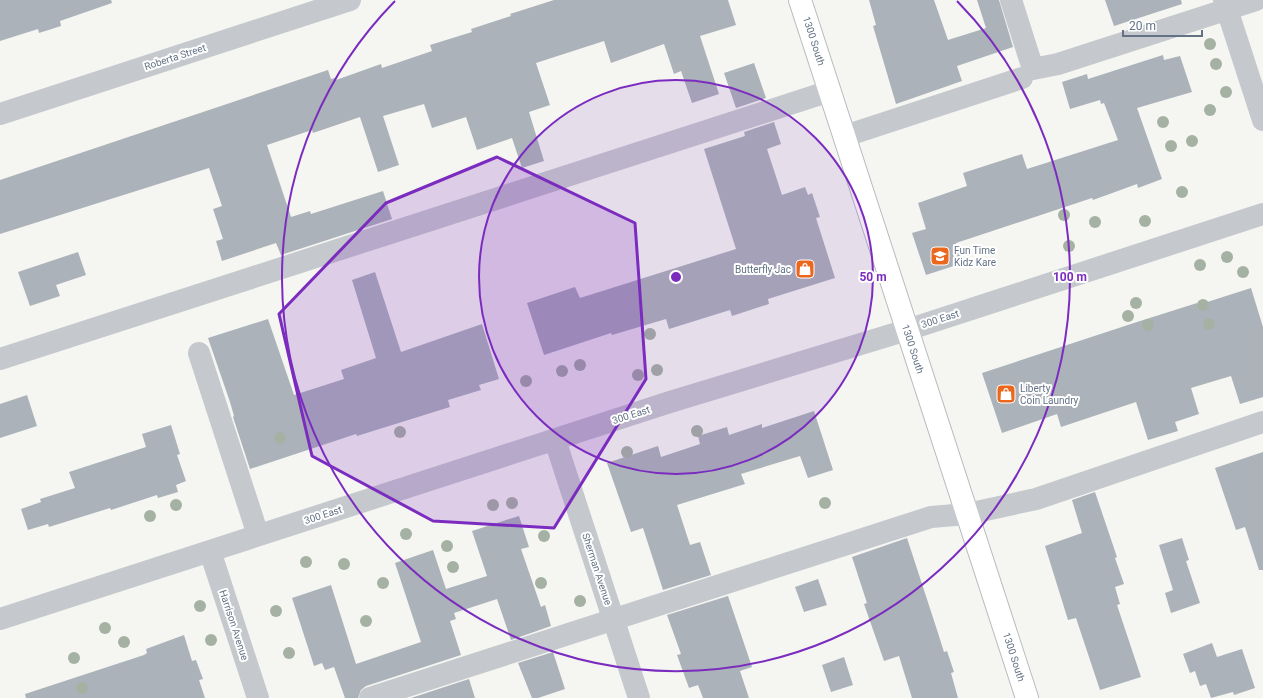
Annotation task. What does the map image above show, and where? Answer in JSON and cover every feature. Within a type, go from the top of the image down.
[{"type":"main road","name":"1300 South","points":[[800,0],[1027,698]]},
{"type":"street","name":"Roberta Street","points":[[0,114],[350,0]]},
{"type":"street","points":[[1011,0],[1033,69],[1058,64],[1225,5],[1256,0]]},
{"type":"street","points":[[1225,5],[1263,120]]},
{"type":"street","points":[[845,136],[1022,78]]},
{"type":"street","points":[[0,359],[830,91]]},
{"type":"street","name":"300 East","points":[[0,619],[554,440],[907,330],[1263,214]]},
{"type":"street","points":[[199,353],[258,536]]},
{"type":"street","points":[[370,698],[931,517],[967,514],[1036,498],[1263,422]]},
{"type":"street","name":"Sherman Avenue","points":[[554,440],[639,698]]},
{"type":"street","name":"Harrison Avenue","points":[[210,551],[258,698]]},
{"type":"highlighted area","points":[[497,157],[635,223],[646,379],[554,528],[433,521],[312,456],[279,314],[386,203]]},
{"type":"building","points":[[0,0],[111,0],[112,3],[60,21],[61,26],[39,33],[38,29],[0,41]]},
{"type":"building","points":[[554,0],[728,0],[736,25],[700,36],[719,94],[692,103],[681,71],[674,74],[664,44],[611,63],[604,41],[536,63],[550,105],[529,112],[544,161],[522,168],[512,138],[477,150],[466,117],[432,128],[424,104],[383,116],[399,165],[378,172],[360,117],[313,133],[312,130],[267,145],[291,217],[310,211],[311,214],[383,191],[392,219],[281,255],[276,243],[222,261],[216,241],[223,239],[213,209],[222,206],[209,168],[0,234],[0,180],[328,70],[331,79],[335,78],[336,80],[381,64],[382,68],[432,51],[430,45],[472,32],[471,29],[511,16],[510,14]]},
{"type":"building","points":[[869,0],[934,0],[948,40],[986,28],[977,0],[999,0],[1013,47],[957,66],[962,81],[896,104],[873,26],[876,25]]},
{"type":"building","points":[[1105,0],[1181,0],[1182,4],[1114,26]]},
{"type":"building","points":[[1163,55],[1164,60],[1180,56],[1192,92],[1137,108],[1162,179],[1138,188],[1137,184],[1093,200],[1092,198],[956,243],[963,263],[926,275],[912,233],[926,229],[918,203],[967,186],[963,173],[1022,154],[1027,169],[1118,140],[1104,103],[1101,104],[1100,100],[1070,109],[1062,82],[1087,74],[1088,79]]},
{"type":"building","points":[[754,63],[766,98],[736,108],[724,73]]},
{"type":"building","points":[[774,122],[781,144],[767,149],[782,195],[805,187],[808,195],[812,193],[820,217],[816,218],[835,278],[768,299],[769,304],[732,316],[730,310],[669,329],[666,319],[612,335],[611,333],[544,355],[527,303],[575,287],[580,298],[736,249],[704,149],[745,136],[744,132]]},
{"type":"building","points":[[78,252],[86,275],[56,285],[60,296],[30,306],[18,272]]},
{"type":"building","points":[[375,272],[401,352],[482,324],[499,379],[479,385],[481,390],[448,400],[450,407],[357,436],[356,434],[250,469],[233,417],[230,402],[208,338],[268,319],[294,395],[344,379],[341,370],[376,358],[352,280]]},
{"type":"building","points":[[1251,288],[1263,327],[1263,397],[1240,404],[1231,376],[1191,388],[1199,414],[1175,422],[1178,431],[1148,440],[1136,402],[1061,427],[1057,414],[1002,433],[982,373],[1197,303],[1198,305]]},
{"type":"building","points":[[27,395],[37,426],[0,438],[0,404]]},
{"type":"building","points":[[814,411],[833,470],[808,478],[800,456],[741,474],[745,484],[677,505],[690,545],[700,542],[711,575],[663,590],[643,528],[631,532],[607,463],[658,446],[661,457],[700,444],[698,436],[727,427],[729,435],[762,424],[762,428]]},
{"type":"building","points":[[171,425],[180,454],[177,455],[186,481],[176,485],[178,492],[158,498],[157,495],[111,510],[110,508],[49,527],[48,524],[28,530],[21,509],[41,502],[40,499],[75,488],[69,472],[146,447],[142,434]]},
{"type":"building","points":[[1263,452],[1263,570],[1259,570],[1245,527],[1236,530],[1215,468]]},
{"type":"building","points":[[1095,492],[1117,557],[1115,558],[1124,584],[1115,587],[1120,604],[1117,605],[1141,677],[1100,690],[1076,618],[1068,620],[1045,546],[1082,533],[1072,500]]},
{"type":"building","points":[[519,516],[529,547],[521,549],[541,607],[545,605],[551,626],[511,640],[497,599],[454,613],[456,619],[450,621],[461,655],[366,686],[361,690],[358,698],[345,698],[334,667],[325,670],[322,663],[314,666],[292,598],[331,585],[356,664],[421,642],[395,563],[433,550],[446,589],[487,576],[472,531]]},
{"type":"building","points":[[907,538],[944,652],[947,651],[954,672],[951,673],[958,698],[912,698],[899,656],[884,661],[864,604],[867,603],[852,557]]},
{"type":"building","points":[[1182,538],[1189,560],[1186,561],[1200,603],[1171,613],[1165,593],[1173,590],[1159,545]]},
{"type":"building","points":[[818,579],[827,605],[804,612],[795,587]]},
{"type":"building","points":[[728,596],[752,667],[740,671],[749,698],[703,698],[698,685],[689,688],[677,655],[681,654],[667,615]]},
{"type":"building","points":[[184,635],[192,661],[196,660],[203,679],[199,680],[205,698],[26,698],[25,694],[144,655],[147,653],[146,649]]},
{"type":"building","points":[[1212,643],[1217,657],[1242,649],[1255,688],[1234,695],[1233,692],[1211,698],[1206,684],[1200,686],[1195,671],[1190,673],[1183,654]]},
{"type":"building","points":[[553,652],[565,689],[538,698],[532,698],[518,663]]},
{"type":"building","points":[[844,657],[853,685],[831,692],[822,665]]},
{"type":"building","points":[[469,679],[475,698],[411,698]]},
{"type":"place","name":"Fun Time Kidz Kare","points":[[940,256]]},
{"type":"place","name":"Butterfly Jac","points":[[805,269]]},
{"type":"place","name":"Liberty Coin Laundry","points":[[1006,394]]}]
